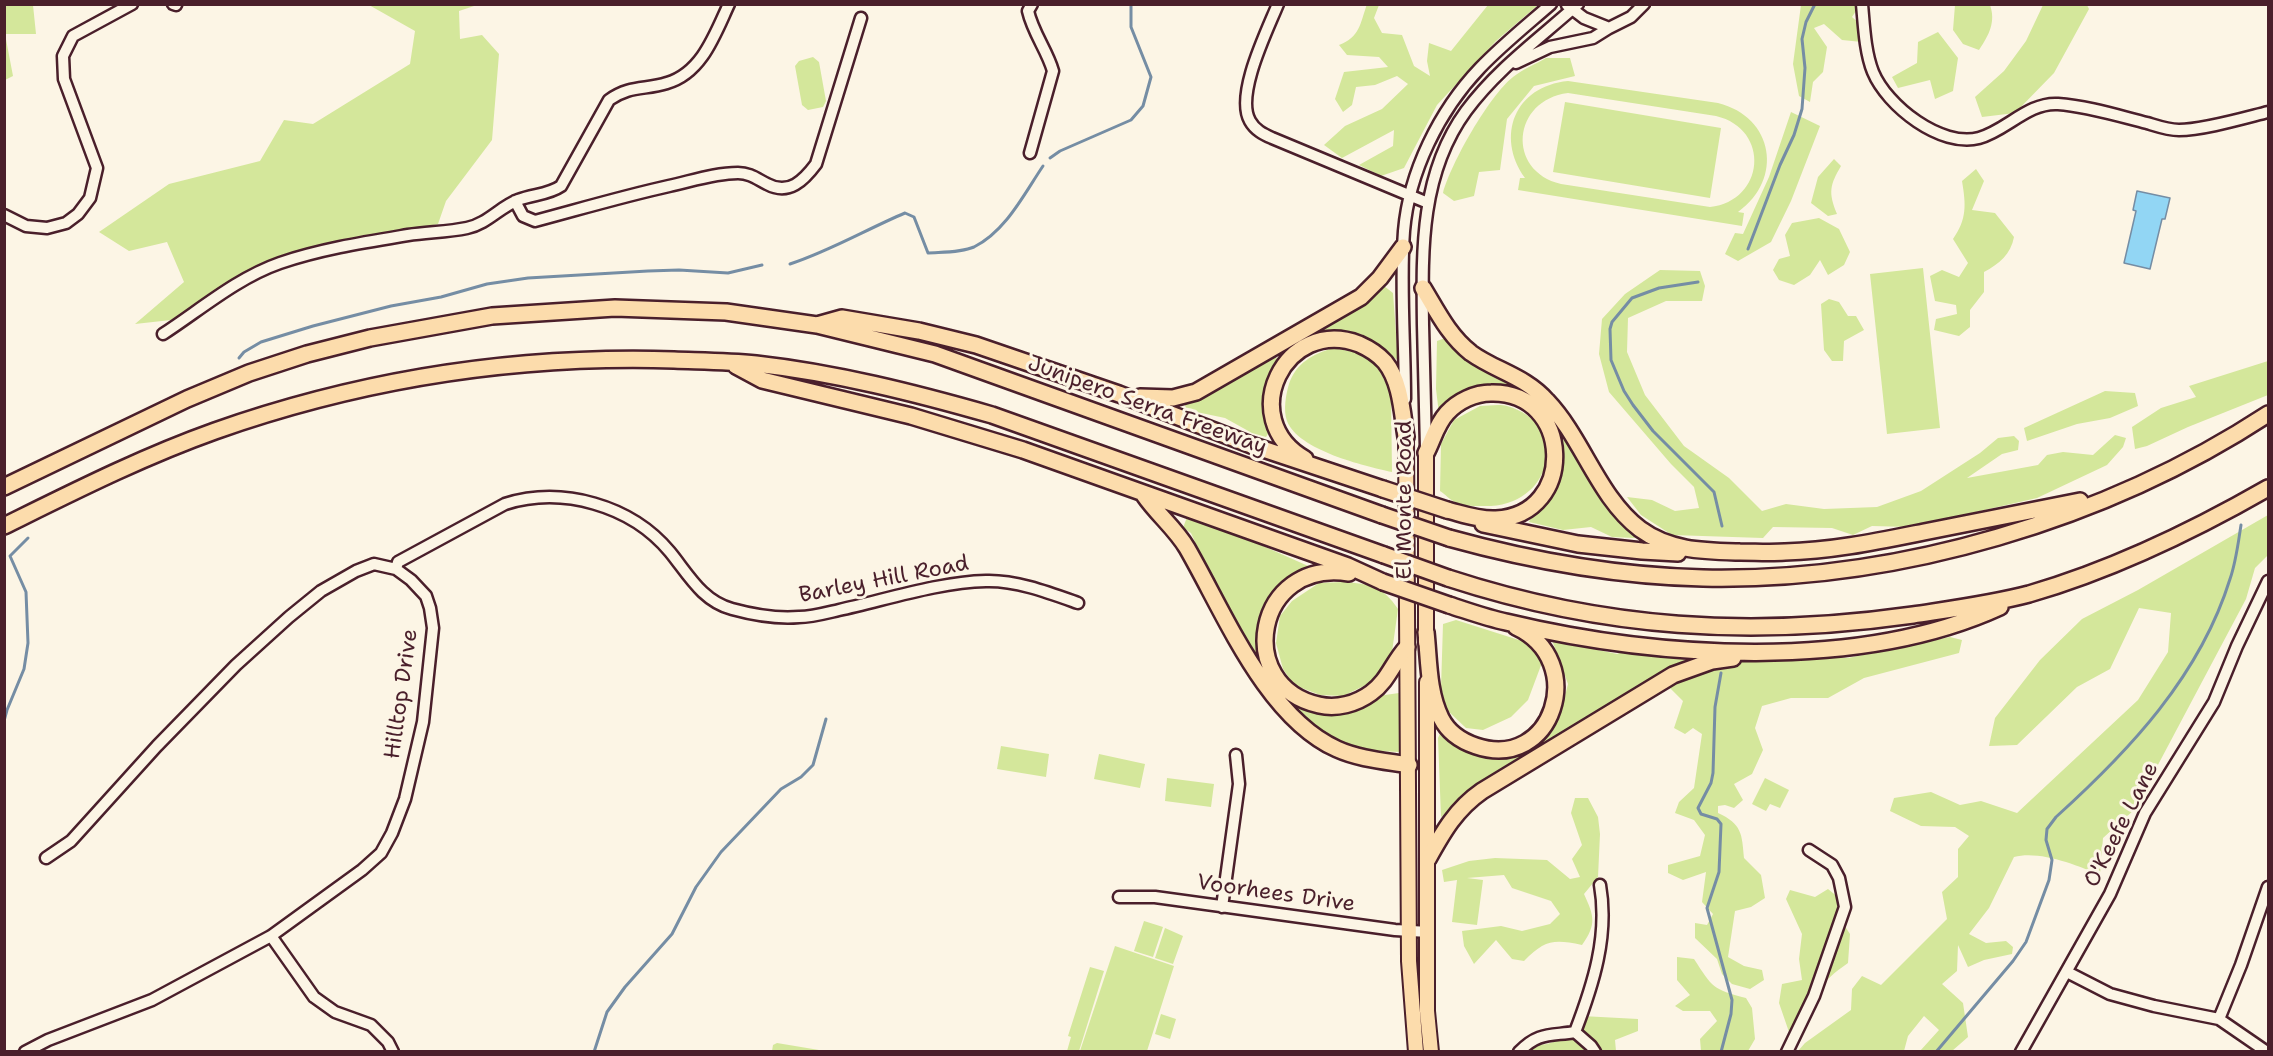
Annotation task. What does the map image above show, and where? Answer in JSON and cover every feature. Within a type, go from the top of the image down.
[{"type":"highway","points":[[1119,394],[1148,398],[1173,398],[1206,387],[1360,297],[1380,278],[1403,247]]},
{"type":"highway","points":[[1423,288],[1447,328],[1463,346],[1485,361],[1520,378],[1547,401],[1613,500],[1630,520],[1663,542],[1675,547],[1707,551]]},
{"type":"highway","name":"Junipero Serra Freeway","points":[[4,485],[159,411],[249,373],[307,354],[370,338],[492,316],[615,308],[726,312],[817,325],[935,354],[1449,538],[1505,553],[1595,570],[1703,578],[1820,573],[1932,553],[1994,537],[2057,518],[2164,473],[2222,443],[2268,414]]},
{"type":"highway","points":[[817,325],[842,318],[918,331],[976,345],[1119,394],[1251,445],[1446,510],[1474,517],[1496,519],[1519,514],[1530,507],[1552,479],[1556,456],[1553,437],[1543,418],[1520,398],[1500,393],[1478,394],[1461,402],[1447,413],[1440,422],[1426,453]]},
{"type":"highway","points":[[1346,477],[1298,454],[1284,441],[1275,425],[1271,402],[1277,376],[1294,354],[1305,347],[1329,339],[1341,339],[1365,346],[1376,353],[1385,362],[1395,382],[1406,437]]},
{"type":"highway","points":[[4,526],[110,475],[215,432],[331,396],[390,382],[510,364],[621,358],[728,362],[768,366],[874,384],[992,415],[1448,578],[1493,593],[1586,614],[1698,626],[1759,628],[1821,626],[1946,610],[2030,593]]},
{"type":"highway","points":[[728,362],[762,380],[945,426],[1023,450],[1348,566],[1383,582]]},
{"type":"highway","points":[[1428,859],[1452,818],[1471,799],[1656,684],[1692,667],[1712,661],[1862,644],[1930,631],[1970,620],[2030,593],[2120,561],[2187,531],[2268,488]]},
{"type":"highway","points":[[1142,493],[1181,538],[1255,669],[1289,714],[1316,738],[1339,750],[1361,757],[1408,765]]},
{"type":"highway","points":[[1446,510],[1473,522],[1578,544],[1674,553],[1785,552],[1831,548],[2106,498]]},
{"type":"highway","points":[[1407,647],[1379,687],[1359,700],[1346,705],[1322,705],[1302,699],[1278,680],[1269,661],[1265,640],[1268,619],[1279,597],[1296,582],[1307,576],[1329,571],[1348,573],[1383,582],[1505,622],[1580,636],[1651,646],[1706,650],[1800,651]]},
{"type":"highway","points":[[1426,632],[1432,691],[1442,720],[1456,736],[1465,741],[1484,749],[1505,749],[1527,741],[1545,725],[1555,703],[1557,690],[1553,666],[1542,647],[1520,629],[1505,622]]},
{"type":"main road","name":"El Monte Road","points":[[1406,437],[1409,961],[1416,1052]]},
{"type":"main road","name":"El Monte Road","points":[[1426,453],[1427,1011],[1431,1052]]},
{"type":"street","points":[[4,215],[26,226],[47,228],[66,223],[78,214],[90,198],[97,168],[64,79],[63,56],[73,36],[132,4]]},
{"type":"street","points":[[163,334],[238,284],[277,264],[336,248],[408,235],[468,228],[482,223],[515,201],[552,192],[561,186],[609,100],[622,91],[669,83],[688,71],[706,54],[729,4]]},
{"type":"street","points":[[1030,153],[1053,71],[1049,58],[1032,27],[1028,11],[1032,4]]},
{"type":"street","points":[[1278,4],[1246,91],[1246,110],[1251,123],[1259,131],[1272,138],[1428,203]]},
{"type":"street","name":"El Monte Road","points":[[1406,437],[1404,228],[1411,196],[1429,141],[1452,102],[1479,69],[1551,4]]},
{"type":"street","points":[[1486,88],[1501,73],[1525,58],[1550,47],[1593,38],[1631,17],[1644,4]]},
{"type":"street","points":[[1862,4],[1870,63],[1882,88],[1918,121],[1938,134],[1956,140],[1969,140],[1984,136],[2028,112],[2050,104],[2085,109],[2178,130],[2268,112]]},
{"type":"street","points":[[1572,6],[1589,21],[1609,28]]},
{"type":"street","name":"El Monte Road","points":[[1426,453],[1424,233],[1428,203],[1444,149],[1466,111],[1486,88],[1523,50],[1572,6]]},
{"type":"street","points":[[515,201],[523,216],[535,221],[622,197],[718,175],[750,174],[775,189],[796,185],[806,178],[816,164],[861,18]]},
{"type":"street","name":"Barley Hill Road","points":[[396,569],[398,562],[505,504],[522,499],[558,498],[589,502],[627,516],[652,533],[662,543],[705,594],[728,608],[749,613],[800,618],[905,594],[988,580],[1015,585],[1078,603]]},
{"type":"street","points":[[46,858],[71,841],[157,746],[236,665],[289,617],[321,591],[356,571],[374,564],[396,569]]},
{"type":"street","name":"Hilltop Drive","points":[[25,1052],[48,1040],[152,1000],[271,936],[362,870],[381,852],[401,811],[423,722],[433,628],[426,596],[411,579],[396,569]]},
{"type":"street","name":"O'Keefe Lane","points":[[2021,1052],[2110,894],[2145,813],[2214,702],[2268,581]]},
{"type":"street","points":[[1222,907],[1239,784],[1236,755]]},
{"type":"street","points":[[1787,1052],[1815,996],[1845,908],[1839,878],[1832,866],[1809,850]]},
{"type":"street","points":[[1575,1032],[1602,944],[1604,914],[1600,885]]},
{"type":"street","points":[[2219,1019],[2241,965],[2268,887]]},
{"type":"street","name":"Voorhees Drive","points":[[1119,897],[1155,897],[1428,932]]},
{"type":"street","points":[[271,936],[314,997],[334,1012],[371,1025],[388,1042],[393,1052]]},
{"type":"street","points":[[2067,972],[2116,996],[2219,1019],[2267,1052]]},
{"type":"street","points":[[1519,1052],[1530,1041],[1542,1036],[1575,1032],[1595,1052]]},
{"type":"green space","points":[[5,4],[33,5],[36,34],[5,34]]},
{"type":"green space","points":[[1367,4],[1379,5],[1374,18],[1382,33],[1402,35],[1414,66],[1430,76],[1427,61],[1429,43],[1451,51],[1488,5],[1538,5],[1496,41],[1437,105],[1404,168],[1381,176],[1359,165],[1393,146],[1394,130],[1342,158],[1324,145],[1345,126],[1382,109],[1408,84],[1397,76],[1375,85],[1356,87],[1352,105],[1343,112],[1335,99],[1344,72],[1388,67],[1379,57],[1347,55],[1339,45],[1355,34],[1361,24]]},
{"type":"green space","points":[[369,5],[477,5],[459,11],[460,39],[482,35],[499,54],[492,140],[446,201],[438,224],[278,256],[171,320],[135,324],[184,282],[167,242],[129,251],[99,232],[169,184],[260,161],[284,120],[313,124],[410,64],[415,31]]},
{"type":"green space","points":[[1801,5],[1855,5],[1858,8],[1852,17],[1861,25],[1862,42],[1842,40],[1824,24],[1814,28],[1827,47],[1823,72],[1813,82],[1810,102],[1799,96],[1793,64]]},
{"type":"green space","points":[[1955,5],[1990,5],[1991,28],[1979,50],[1963,44],[1953,30]]},
{"type":"green space","points":[[2043,5],[2087,5],[2089,9],[2054,73],[2015,113],[1982,117],[1975,97],[2004,71],[2026,41]]},
{"type":"green space","points":[[1938,32],[1958,58],[1953,91],[1935,99],[1930,80],[1898,88],[1892,77],[1917,63],[1918,42]]},
{"type":"green space","points":[[5,34],[13,76],[5,80]]},
{"type":"green space","points":[[813,57],[819,62],[826,101],[823,107],[808,110],[802,105],[795,66],[799,61]]},
{"type":"green space","points":[[1546,58],[1570,58],[1575,76],[1534,86],[1507,119],[1500,170],[1479,172],[1474,196],[1454,201],[1443,193],[1447,180],[1482,114],[1503,86],[1513,77]]},
{"type":"green space","points":[[1568,81],[1718,103],[1737,110],[1751,121],[1761,135],[1766,150],[1767,167],[1762,183],[1753,198],[1738,212],[1744,213],[1742,226],[1518,190],[1520,178],[1525,178],[1516,162],[1512,146],[1511,130],[1515,116],[1523,103],[1535,92],[1550,85]],"holes":[[[1568,93],[1716,116],[1734,123],[1746,135],[1753,149],[1754,164],[1751,179],[1742,192],[1728,202],[1710,207],[1561,184],[1543,177],[1531,165],[1524,151],[1523,136],[1527,121],[1536,108],[1549,98]]]},
{"type":"green space","points":[[1565,102],[1721,128],[1710,198],[1553,172]]},
{"type":"green space","points":[[1791,112],[1820,126],[1791,201],[1771,242],[1738,261],[1725,254],[1735,233],[1743,234],[1769,177]]},
{"type":"green space","points":[[1834,159],[1841,166],[1831,189],[1837,214],[1828,216],[1811,203],[1818,177]]},
{"type":"green space","points":[[1976,169],[1984,181],[1972,210],[1995,213],[2014,237],[2004,258],[1984,272],[1984,292],[1970,310],[1970,327],[1959,336],[1934,330],[1936,319],[1957,314],[1956,305],[1935,301],[1930,276],[1942,270],[1959,277],[1968,263],[1953,239],[1961,225],[1964,212],[1962,181]]},
{"type":"green space","points":[[1819,218],[1839,229],[1850,252],[1844,265],[1828,275],[1820,260],[1810,275],[1794,285],[1779,280],[1773,270],[1779,259],[1790,256],[1785,235],[1792,223]]},
{"type":"green space","points":[[1923,268],[1940,428],[1887,434],[1870,274]]},
{"type":"green space","points":[[1660,270],[1700,271],[1705,286],[1702,301],[1666,301],[1628,318],[1627,352],[1645,395],[1684,446],[1729,478],[1762,511],[1786,504],[1824,509],[1877,507],[1921,491],[1980,453],[1998,438],[2014,436],[2019,441],[2018,450],[2002,454],[1967,478],[2038,465],[2047,455],[2063,452],[2093,455],[2115,435],[2126,438],[2123,447],[2107,465],[2037,498],[1910,527],[1872,526],[1853,535],[1832,528],[1773,527],[1763,538],[1672,535],[1641,515],[1627,497],[1652,500],[1675,511],[1699,508],[1694,487],[1671,464],[1609,392],[1599,354],[1602,319],[1625,294]]},
{"type":"green space","points":[[1384,286],[1393,293],[1398,360],[1388,355],[1369,339],[1316,330],[1369,298]]},
{"type":"green space","points":[[1829,299],[1839,302],[1848,316],[1856,316],[1864,330],[1844,341],[1843,361],[1832,361],[1824,350],[1821,304]]},
{"type":"green space","points":[[1448,337],[1521,385],[1472,389],[1439,414],[1436,389],[1437,341]]},
{"type":"green space","points":[[1333,348],[1359,353],[1377,366],[1391,393],[1392,472],[1349,461],[1318,448],[1304,440],[1287,421],[1286,397],[1296,370],[1312,356]]},
{"type":"green space","points":[[1272,353],[1280,362],[1274,424],[1266,437],[1252,433],[1225,418],[1187,410],[1183,401]]},
{"type":"green space","points":[[2268,361],[2268,395],[2135,449],[2132,427],[2161,408],[2196,397],[2189,386]]},
{"type":"green space","points":[[2105,391],[2135,393],[2138,406],[2110,418],[2077,424],[2027,441],[2024,428]]},
{"type":"green space","points":[[1480,406],[1507,406],[1527,415],[1540,428],[1546,444],[1546,461],[1541,477],[1529,491],[1513,501],[1491,506],[1459,504],[1440,491],[1441,444],[1454,420]]},
{"type":"green space","points":[[1568,439],[1641,531],[1634,538],[1612,537],[1591,527],[1563,530],[1529,522],[1557,486],[1562,467],[1563,440]]},
{"type":"green space","points":[[2268,515],[2268,555],[2255,568],[2246,599],[2134,810],[2103,838],[2100,875],[2046,857],[2024,855],[2014,857],[1989,908],[1969,934],[1986,943],[2006,941],[2013,947],[2012,954],[1984,960],[1968,967],[1958,945],[1957,971],[1942,984],[1963,1003],[1968,1037],[1952,1051],[1920,1051],[1939,1030],[1924,1016],[1908,1036],[1904,1051],[1798,1051],[1805,1043],[1851,1010],[1852,989],[1862,976],[1881,985],[1947,919],[1942,892],[1958,877],[1958,849],[1969,836],[1955,827],[1921,826],[1890,811],[1894,798],[1931,792],[1960,805],[1981,801],[2017,813],[2138,700],[2168,652],[2171,613],[2139,608],[2110,669],[2077,687],[2017,745],[1989,746],[1995,718],[2040,660],[2082,619],[2138,590]]},
{"type":"green space","points":[[1187,517],[1236,534],[1315,569],[1267,610],[1271,679],[1218,593],[1191,533],[1183,528]]},
{"type":"green space","points":[[1319,583],[1361,584],[1381,591],[1398,609],[1391,659],[1372,682],[1343,696],[1320,695],[1294,685],[1283,669],[1276,643],[1280,616],[1292,601]]},
{"type":"green space","points":[[1456,620],[1522,641],[1543,660],[1528,700],[1511,717],[1483,730],[1466,728],[1447,710],[1441,688],[1443,624]]},
{"type":"green space","points":[[1950,637],[1962,640],[1959,653],[1864,678],[1828,698],[1791,698],[1762,706],[1755,728],[1763,750],[1752,774],[1734,784],[1743,800],[1734,808],[1725,805],[1718,806],[1718,813],[1732,821],[1739,831],[1744,858],[1761,875],[1765,898],[1751,907],[1735,911],[1728,957],[1744,966],[1762,970],[1764,980],[1750,989],[1732,984],[1722,974],[1717,959],[1695,938],[1695,923],[1707,925],[1713,914],[1702,902],[1706,872],[1683,880],[1668,873],[1668,865],[1700,856],[1705,835],[1694,820],[1675,813],[1679,802],[1694,788],[1702,734],[1693,728],[1685,734],[1674,728],[1683,701],[1668,686],[1703,667],[1745,659],[1790,654],[1848,658]]},
{"type":"green space","points":[[1552,640],[1617,654],[1635,647],[1684,652],[1684,662],[1546,745],[1540,739],[1562,708],[1568,684]]},
{"type":"green space","points":[[1399,693],[1400,752],[1358,750],[1314,729],[1294,708],[1297,705],[1311,710],[1344,713],[1378,696]]},
{"type":"green space","points":[[1442,729],[1451,738],[1532,745],[1536,752],[1474,790],[1441,817],[1438,738]]},
{"type":"green space","points":[[1001,746],[1049,754],[1046,777],[997,769]]},
{"type":"green space","points":[[1099,754],[1145,764],[1140,788],[1094,779]]},
{"type":"green space","points":[[1167,778],[1214,784],[1211,807],[1165,801]]},
{"type":"green space","points":[[1765,778],[1789,790],[1780,808],[1770,804],[1766,811],[1752,804]]},
{"type":"green space","points":[[1575,798],[1588,798],[1598,817],[1600,834],[1598,877],[1584,894],[1592,914],[1592,925],[1587,938],[1582,945],[1556,942],[1544,945],[1524,961],[1512,959],[1496,940],[1474,964],[1464,946],[1462,931],[1501,926],[1522,931],[1550,924],[1560,914],[1551,901],[1512,888],[1504,875],[1467,878],[1483,880],[1477,925],[1452,922],[1457,880],[1444,882],[1442,870],[1469,861],[1495,858],[1547,860],[1570,879],[1580,877],[1572,859],[1582,845],[1571,813]]},
{"type":"green space","points":[[1828,889],[1839,898],[1840,919],[1850,934],[1848,963],[1831,976],[1820,989],[1807,1024],[1789,1032],[1779,1003],[1782,984],[1802,980],[1799,959],[1802,934],[1786,899],[1790,890],[1815,897]]},
{"type":"green space","points":[[1144,921],[1163,927],[1153,957],[1134,951]]},
{"type":"green space","points":[[1165,928],[1183,936],[1173,964],[1155,958]]},
{"type":"green space","points":[[1115,946],[1174,966],[1147,1051],[1080,1051]]},
{"type":"green space","points":[[1677,957],[1694,959],[1714,986],[1746,998],[1752,1008],[1755,1039],[1748,1051],[1701,1051],[1700,1039],[1717,1021],[1710,1011],[1683,1011],[1675,1006],[1690,995],[1677,980]]},
{"type":"green space","points":[[1090,967],[1104,971],[1079,1051],[1067,1051],[1071,1037],[1068,1036]]},
{"type":"green space","points":[[1161,1014],[1176,1019],[1170,1039],[1155,1034]]},
{"type":"green space","points":[[1582,1016],[1638,1019],[1638,1031],[1615,1040],[1616,1051],[1603,1051],[1578,1026]]},
{"type":"green space","points":[[1569,1037],[1585,1038],[1592,1052],[1523,1052],[1526,1047],[1547,1044]]},
{"type":"green space","points":[[777,1043],[821,1051],[772,1051],[773,1045]]},
{"type":"water","points":[[2137,191],[2170,198],[2165,219],[2162,219],[2150,269],[2124,263],[2136,211],[2133,210]]},
{"type":"waterway","points":[[1050,158],[1060,151],[1131,120],[1143,106],[1151,77],[1131,27],[1131,4]]},
{"type":"waterway","points":[[1748,249],[1794,135],[1802,109],[1805,68],[1802,39],[1806,22],[1815,4]]},
{"type":"waterway","points":[[790,264],[820,253],[905,213],[914,217],[928,253],[969,249],[996,232],[1005,222],[1043,166]]},
{"type":"waterway","points":[[239,358],[244,352],[261,342],[313,326],[391,306],[441,297],[487,284],[528,278],[648,271],[728,273],[762,265]]},
{"type":"waterway","points":[[1698,282],[1659,288],[1632,298],[1612,322],[1610,329],[1611,360],[1624,391],[1653,431],[1714,492],[1722,526]]},
{"type":"waterway","points":[[1936,1052],[2013,961],[2026,942],[2049,880],[2052,860],[2046,840],[2047,829],[2056,817],[2110,766],[2159,710],[2181,680],[2200,648],[2217,614],[2230,579],[2241,525]]},
{"type":"waterway","points":[[4,721],[24,669],[28,643],[26,592],[10,556],[28,538]]},
{"type":"waterway","points":[[1721,673],[1715,707],[1713,773],[1711,783],[1698,808],[1701,814],[1717,819],[1721,824],[1719,872],[1707,908],[1732,1000],[1731,1014],[1721,1052]]},
{"type":"waterway","points":[[594,1052],[607,1012],[625,987],[672,934],[696,887],[721,852],[781,789],[801,777],[813,765],[826,719]]}]
